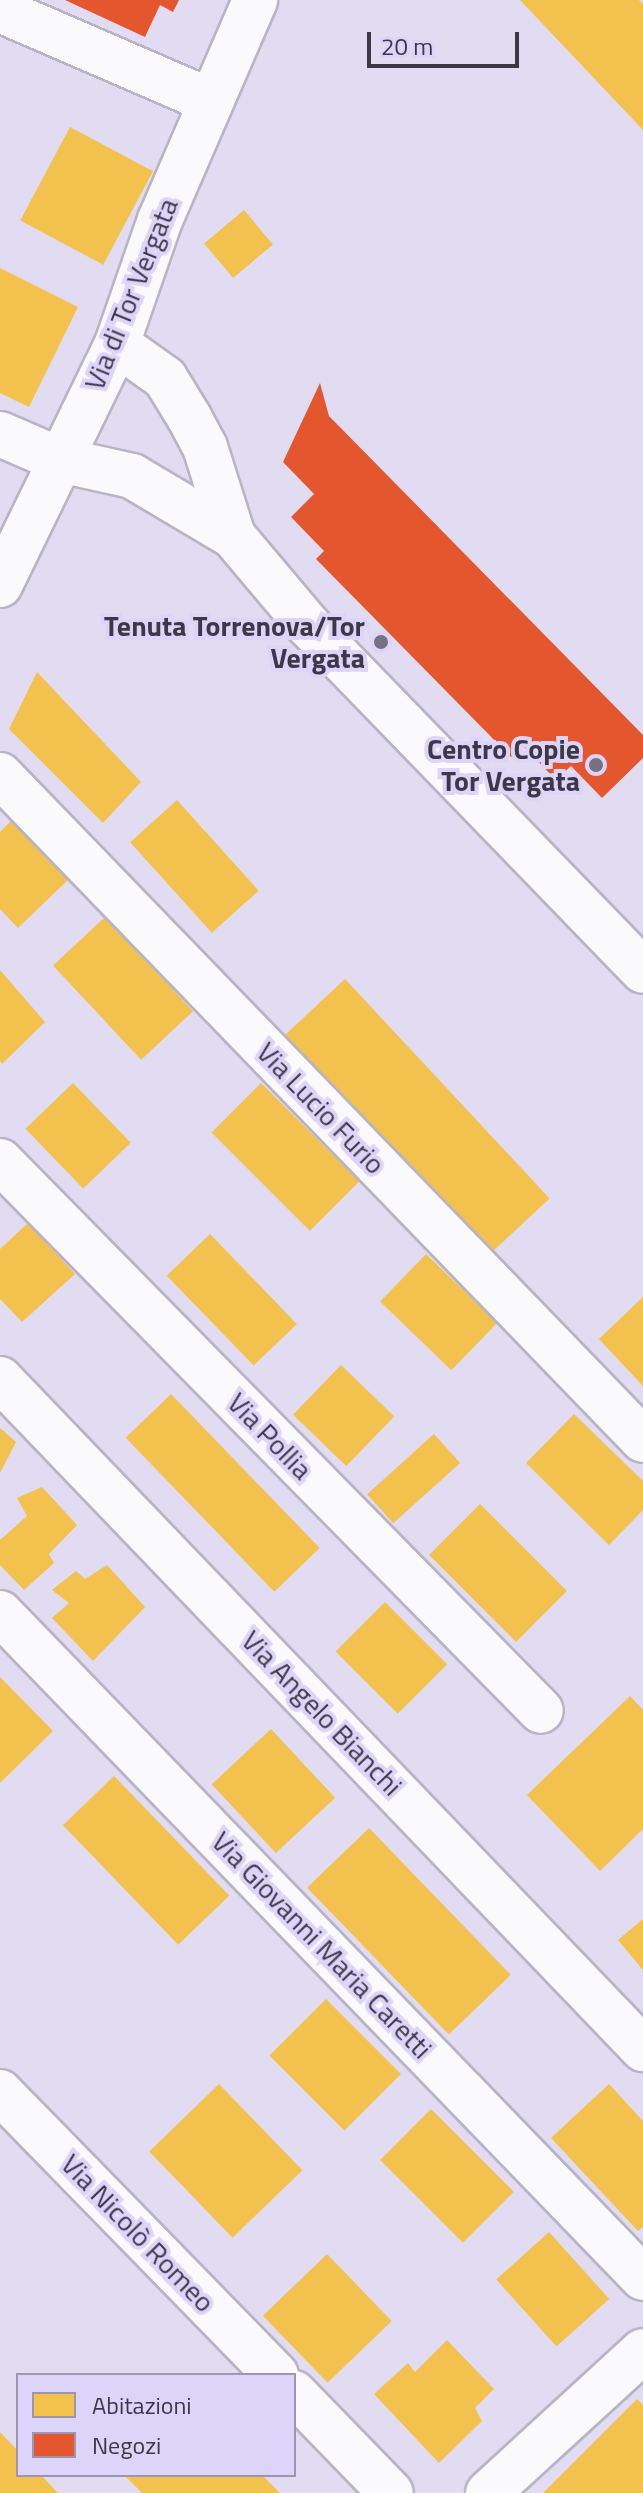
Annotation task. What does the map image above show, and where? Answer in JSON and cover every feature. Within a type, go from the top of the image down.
[{"type":"street","name":"Via di Tor Vergata","points":[[0,585],[117,344],[160,220],[255,0]]},
{"type":"street","points":[[0,10],[192,93]]},
{"type":"street","points":[[117,344],[165,378],[189,417],[205,447],[233,536]]},
{"type":"street","points":[[0,434],[60,460],[132,476],[233,536],[307,624],[643,971]]},
{"type":"street","name":"Via Lucio Furio","points":[[0,775],[643,1440]]},
{"type":"street","name":"Via Pollia","points":[[0,1161],[541,1711]]},
{"type":"street","name":"Via Angelo Bianchi","points":[[0,1379],[643,2049]]},
{"type":"street","name":"Via Giovanni Maria Caretti","points":[[0,1613],[643,2278]]},
{"type":"street","name":"Via Nicolò Romeo","points":[[0,2092],[274,2373]]},
{"type":"street","points":[[488,2493],[643,2351]]},
{"type":"street","points":[[296,2395],[391,2493]]},
{"type":"building: Abitazioni","points":[[520,0],[639,0],[643,4],[643,130]]},
{"type":"building: Abitazioni","points":[[70,127],[153,171],[103,265],[20,221]]},
{"type":"building: Abitazioni","points":[[244,210],[273,244],[233,278],[204,243]]},
{"type":"building: Abitazioni","points":[[0,268],[78,307],[29,407],[0,393]]},
{"type":"building: Abitazioni","points":[[37,672],[141,782],[103,823],[9,729]]},
{"type":"building: Abitazioni","points":[[177,800],[259,891],[212,933],[130,842]]},
{"type":"building: Abitazioni","points":[[12,820],[69,879],[18,928],[0,909],[0,832]]},
{"type":"building: Abitazioni","points":[[105,917],[193,1011],[141,1060],[53,965]]},
{"type":"building: Abitazioni","points":[[0,970],[45,1022],[2,1064],[0,1061]]},
{"type":"building: Abitazioni","points":[[345,979],[550,1198],[488,1256],[284,1036]]},
{"type":"building: Abitazioni","points":[[73,1083],[131,1143],[83,1189],[26,1129]]},
{"type":"building: Abitazioni","points":[[261,1083],[359,1181],[310,1231],[212,1132]]},
{"type":"building: Abitazioni","points":[[28,1223],[75,1274],[22,1322],[0,1299],[0,1249]]},
{"type":"building: Abitazioni","points":[[210,1234],[297,1324],[254,1366],[167,1276]]},
{"type":"building: Abitazioni","points":[[426,1254],[497,1323],[451,1370],[380,1301]]},
{"type":"building: Abitazioni","points":[[643,1297],[643,1386],[599,1339]]},
{"type":"building: Abitazioni","points":[[341,1365],[394,1416],[346,1466],[293,1415]]},
{"type":"building: Abitazioni","points":[[171,1394],[320,1548],[274,1592],[126,1438]]},
{"type":"building: Abitazioni","points":[[574,1414],[643,1481],[643,1510],[609,1545],[526,1463]]},
{"type":"building: Abitazioni","points":[[0,1428],[16,1442],[0,1473]]},
{"type":"building: Abitazioni","points":[[434,1434],[460,1463],[393,1523],[367,1494]]},
{"type":"building: Abitazioni","points":[[42,1487],[77,1525],[49,1554],[54,1563],[24,1590],[0,1565],[0,1540],[27,1516],[17,1498]]},
{"type":"building: Abitazioni","points":[[480,1504],[567,1591],[516,1642],[429,1555]]},
{"type":"building: Abitazioni","points":[[107,1565],[145,1607],[93,1661],[52,1618],[69,1603],[52,1590],[76,1571],[85,1579]]},
{"type":"building: Abitazioni","points":[[385,1602],[447,1664],[398,1714],[336,1651]]},
{"type":"building: Abitazioni","points":[[0,1677],[53,1731],[0,1783]]},
{"type":"building: Abitazioni","points":[[630,1696],[643,1710],[643,1829],[600,1871],[527,1795]]},
{"type":"building: Abitazioni","points":[[271,1729],[335,1798],[276,1853],[212,1784]]},
{"type":"building: Abitazioni","points":[[114,1776],[229,1895],[178,1945],[63,1825]]},
{"type":"building: Abitazioni","points":[[369,1828],[511,1975],[449,2034],[307,1888]]},
{"type":"building: Abitazioni","points":[[643,1919],[643,1970],[618,1940]]},
{"type":"building: Abitazioni","points":[[326,1999],[401,2074],[344,2131],[269,2056]]},
{"type":"building: Abitazioni","points":[[219,2084],[302,2170],[233,2238],[149,2151]]},
{"type":"building: Abitazioni","points":[[609,2084],[643,2121],[643,2227],[638,2231],[551,2138]]},
{"type":"building: Abitazioni","points":[[431,2109],[514,2192],[463,2243],[380,2160]]},
{"type":"building: Abitazioni","points":[[549,2232],[609,2299],[556,2346],[496,2280]]},
{"type":"building: Abitazioni","points":[[327,2254],[392,2321],[328,2383],[263,2316]]},
{"type":"building: Abitazioni","points":[[447,2340],[494,2389],[475,2408],[482,2421],[439,2463],[374,2394],[408,2363],[415,2372]]},
{"type":"building: Abitazioni","points":[[637,2399],[643,2405],[643,2493],[543,2493]]},
{"type":"building: Abitazioni","points":[[0,2432],[16,2449],[16,2477],[43,2477],[58,2493],[0,2493]]},
{"type":"building: Abitazioni","points":[[126,2477],[264,2477],[280,2493],[142,2493]]},
{"type":"building: Negozi","points":[[65,0],[179,0],[173,12],[160,5],[145,37]]},
{"type":"building: Negozi","points":[[320,383],[329,416],[643,735],[643,758],[602,798],[571,766],[556,780],[522,745],[511,757],[316,559],[324,551],[291,517],[314,494],[283,462]]},
{"type":"place","name":"Tenuta Torrenova/Tor Vergata","points":[[381,642]]},
{"type":"place","name":"Centro Copie Tor Vergata","points":[[596,765]]}]
